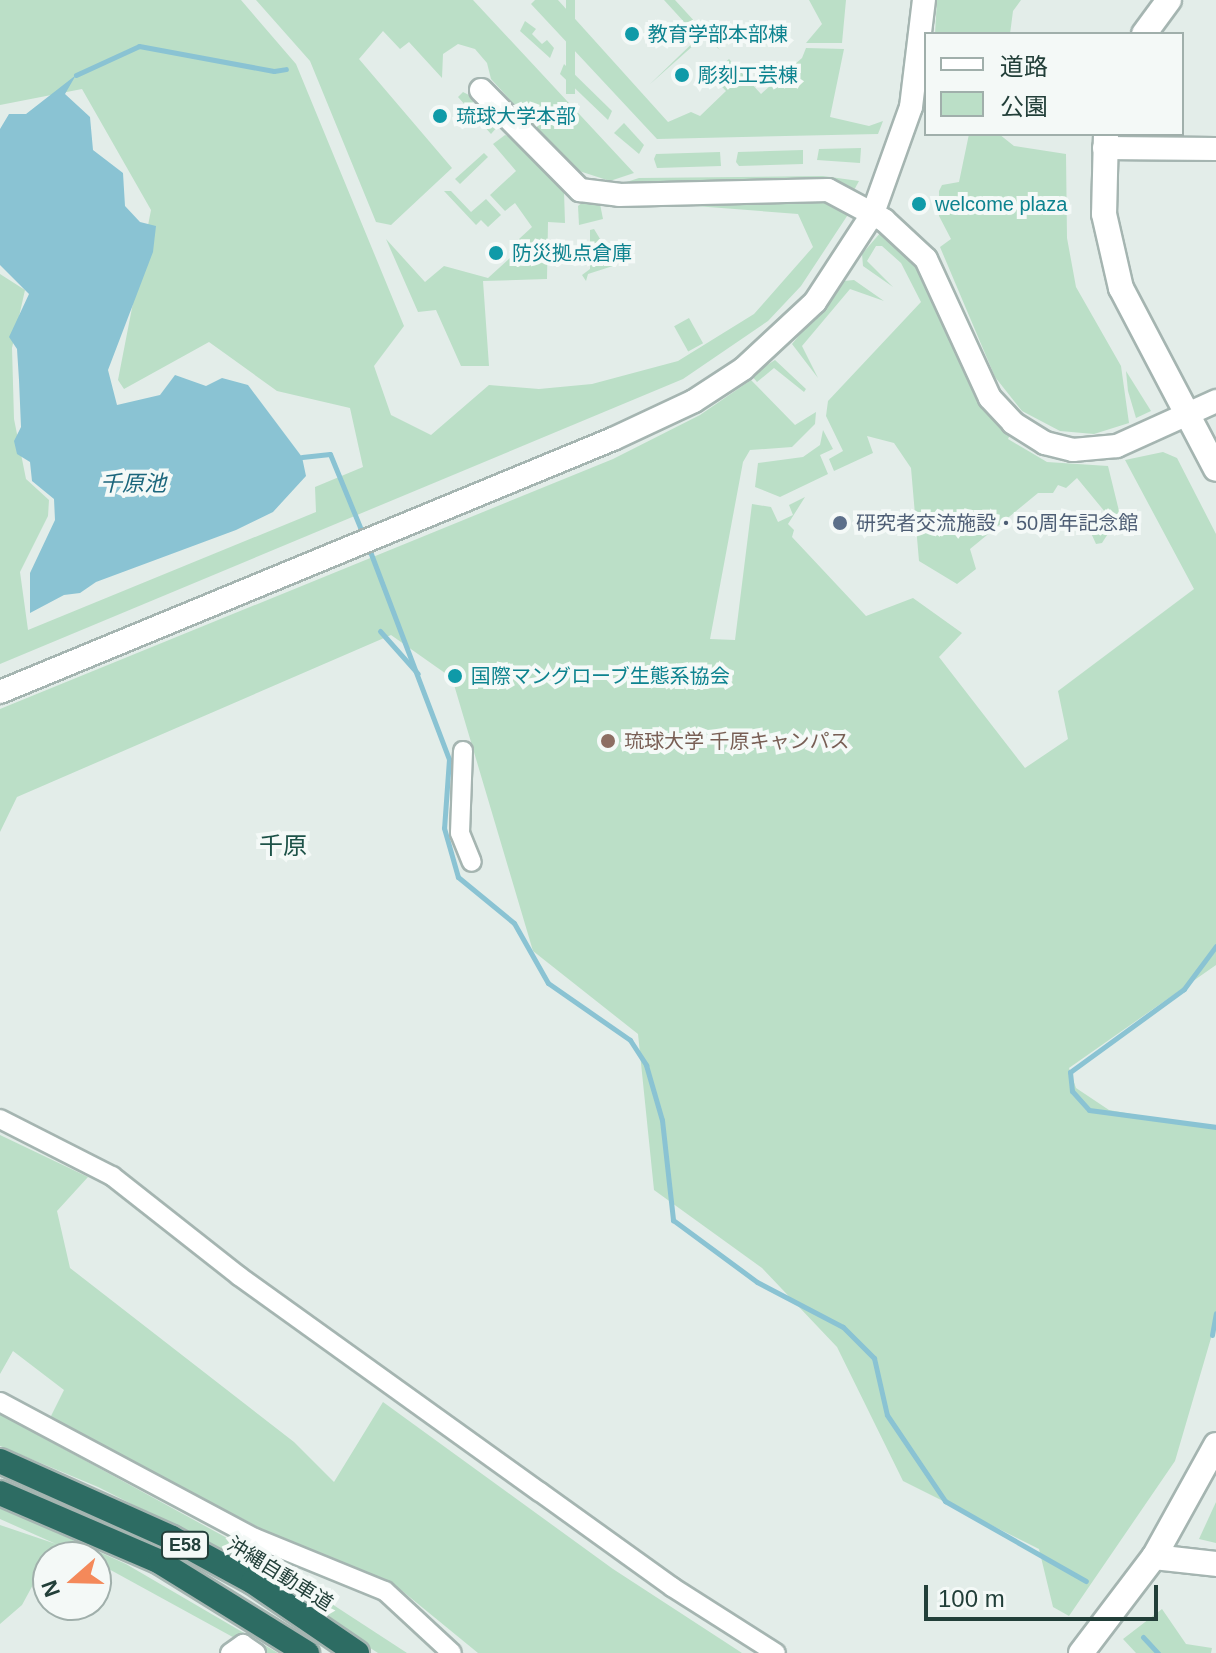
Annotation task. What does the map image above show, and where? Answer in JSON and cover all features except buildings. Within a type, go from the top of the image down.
[{"type":"highway","name":"沖縄自動車道","points":[[0,1461],[172,1538],[253,1582],[357,1653]]},
{"type":"highway","name":"E58","points":[[0,1493],[160,1562],[307,1653]]},
{"type":"main road","points":[[1145,32],[1169,0]]},
{"type":"main road","points":[[1105,141],[1104,214],[1121,288],[1216,469]]},
{"type":"main road","points":[[1081,1653],[1154,1557],[1216,1445]]},
{"type":"main road","points":[[1154,1557],[1216,1564]]},
{"type":"street","points":[[0,692],[624,435],[727,380],[809,310],[873,213],[911,107],[924,0]]},
{"type":"street","points":[[481,90],[580,190],[619,195],[823,190],[873,213],[922,251],[990,398],[1029,434],[1063,448],[1107,448],[1216,401]]},
{"type":"street","points":[[1105,141],[1216,149]]},
{"type":"street","points":[[463,751],[460,833],[472,862]]},
{"type":"street","points":[[0,1119],[53,1141],[112,1176],[239,1276],[588,1527],[776,1653]]},
{"type":"street","points":[[0,1402],[255,1538],[385,1591],[452,1653]]},
{"type":"street","points":[[230,1653],[243,1644],[256,1653]]},
{"type":"green space","points":[[0,0],[241,0],[296,64],[404,326],[374,366],[391,415],[431,435],[489,385],[539,389],[592,384],[678,361],[754,314],[813,247],[798,214],[669,204],[817,197],[851,210],[801,286],[768,321],[683,379],[0,664],[0,274],[25,290],[12,348],[14,419],[26,479],[49,500],[48,516],[20,572],[28,630],[316,512],[315,487],[363,467],[350,408],[277,391],[209,342],[124,389],[118,380],[151,210],[82,89],[0,105]]},
{"type":"green space","points":[[256,0],[473,0],[634,173],[610,181],[573,169],[491,79],[487,63],[475,49],[458,44],[443,54],[442,78],[409,42],[400,49],[383,31],[359,59],[452,168],[391,225],[376,222],[310,61]]},
{"type":"green space","points":[[535,0],[558,0],[668,122],[691,112],[700,116],[726,91],[711,75],[729,59],[761,94],[802,58],[806,48],[844,49],[830,117],[869,126],[883,121],[878,134],[657,139],[531,4]]},
{"type":"green space","points":[[566,0],[575,0],[575,94],[566,94]]},
{"type":"green space","points":[[664,0],[675,0],[697,24],[687,33],[681,28],[685,23]]},
{"type":"green space","points":[[809,0],[846,0],[842,43],[806,43],[822,24]]},
{"type":"green space","points":[[937,0],[1021,0],[1013,11],[1010,32],[935,32]]},
{"type":"green space","points":[[525,21],[536,29],[532,34],[542,44],[547,40],[554,48],[550,58],[520,31]]},
{"type":"green space","points":[[704,32],[720,50],[704,36],[649,85]]},
{"type":"green space","points":[[564,64],[612,111],[608,120],[560,74]]},
{"type":"green space","points":[[463,92],[477,99],[471,106],[488,125],[496,118],[498,126],[491,134],[458,97]]},
{"type":"green space","points":[[624,123],[644,145],[639,154],[614,133]]},
{"type":"green space","points":[[505,135],[514,138],[564,191],[565,223],[548,222],[547,279],[483,281],[489,366],[461,366],[436,310],[418,312],[386,239],[425,282],[444,266],[488,278],[523,246],[519,239],[532,227],[515,203],[505,211],[490,195],[516,171],[493,144]]},
{"type":"green space","points":[[969,136],[1002,136],[1014,146],[1066,154],[1067,238],[1076,287],[1121,366],[1129,423],[1094,434],[1060,431],[1022,411],[995,377],[940,247],[951,239],[939,216],[939,191],[942,185],[959,182]]},
{"type":"green space","points":[[861,148],[860,163],[817,160],[819,149]]},
{"type":"green space","points":[[803,150],[803,164],[739,166],[736,162],[738,152]]},
{"type":"green space","points":[[720,152],[721,166],[657,168],[654,159],[656,154]]},
{"type":"green space","points":[[484,153],[488,157],[460,184],[455,179]]},
{"type":"green space","points":[[823,176],[859,181],[853,192],[614,186],[639,178]]},
{"type":"green space","points":[[444,191],[451,191],[471,212],[486,199],[501,215],[488,227],[481,220],[476,225]]},
{"type":"green space","points":[[584,201],[600,204],[603,219],[579,225],[578,206]]},
{"type":"green space","points":[[594,229],[616,265],[588,274],[586,281],[582,275],[590,269],[590,230]]},
{"type":"green space","points":[[881,232],[913,258],[973,390],[1010,435],[1008,439],[1047,462],[1108,466],[1120,515],[1102,543],[1096,544],[1091,533],[1110,518],[1077,478],[1066,488],[1058,485],[1053,493],[1038,493],[970,549],[976,569],[957,584],[919,561],[911,468],[894,443],[867,436],[873,453],[834,471],[829,459],[843,451],[826,416],[828,401],[921,302],[901,263],[882,246],[876,246],[867,261],[893,287],[863,266],[862,254]]},
{"type":"green space","points":[[854,280],[884,301],[850,289],[802,346],[818,378],[792,344],[844,281]]},
{"type":"green space","points":[[689,318],[703,343],[688,352],[674,326]]},
{"type":"green space","points":[[775,360],[806,389],[804,392],[774,368],[757,382],[751,375]]},
{"type":"green space","points":[[1126,371],[1151,411],[1136,418],[1128,391]]},
{"type":"green space","points":[[751,380],[795,425],[816,412],[815,424],[792,447],[750,450],[743,462],[710,639],[735,640],[752,504],[771,507],[778,522],[793,515],[789,505],[805,497],[788,524],[794,530],[792,537],[866,616],[913,598],[962,633],[939,657],[1025,768],[1068,739],[1058,691],[1194,589],[1125,460],[1163,452],[1177,458],[1216,534],[1216,965],[1069,1068],[1076,1088],[1109,1110],[1216,1129],[1216,1321],[1175,1461],[1069,1616],[1053,1607],[1039,1549],[903,1481],[837,1347],[762,1268],[654,1190],[638,1034],[533,951],[452,678],[391,635],[17,797],[0,832],[0,709],[613,459],[700,415]]},
{"type":"green space","points":[[823,430],[833,449],[820,455],[828,474],[780,497],[755,487],[758,463],[803,457],[820,445]]},
{"type":"green space","points":[[0,1135],[88,1177],[57,1211],[70,1268],[294,1442],[334,1482],[383,1402],[613,1569],[742,1653],[478,1653],[401,1590],[315,1556],[49,1420],[64,1390],[13,1351],[0,1374]]},
{"type":"green space","points":[[0,1414],[249,1550],[407,1653],[378,1653],[201,1539],[98,1487],[0,1446]]},
{"type":"green space","points":[[1216,1502],[1216,1543],[1199,1539]]},
{"type":"green space","points":[[0,1507],[75,1541],[49,1541],[0,1519]]},
{"type":"green space","points":[[0,1525],[47,1541],[32,1541],[32,1587],[22,1605],[0,1624]]},
{"type":"green space","points":[[112,1558],[278,1653],[262,1653],[112,1571]]},
{"type":"green space","points":[[1162,1609],[1186,1644],[1212,1648],[1211,1653],[1136,1653],[1123,1639]]},
{"type":"water","name":"千原池","points":[[76,75],[65,94],[90,117],[93,150],[123,173],[125,206],[140,222],[156,226],[153,252],[108,370],[117,405],[160,395],[175,375],[206,386],[222,378],[248,385],[302,457],[306,476],[273,512],[236,530],[96,582],[80,593],[64,595],[30,613],[30,573],[55,520],[54,499],[32,481],[30,462],[17,454],[14,441],[21,427],[19,380],[17,349],[9,337],[29,294],[0,265],[0,129],[9,114],[26,114]]},
{"type":"waterway","points":[[76,75],[139,46],[274,71],[286,69]]},
{"type":"waterway","points":[[302,457],[330,454],[364,537]]},
{"type":"waterway","points":[[368,546],[449,759],[444,828],[458,877],[514,923],[548,983],[630,1040],[646,1065],[662,1120],[673,1220],[757,1282],[843,1327],[874,1358],[887,1415],[945,1501],[1086,1581]]},
{"type":"waterway","points":[[380,631],[418,674]]},
{"type":"waterway","points":[[1216,946],[1184,989],[1070,1072],[1072,1091],[1089,1110],[1216,1127]]},
{"type":"waterway","points":[[1212,1335],[1216,1313]]},
{"type":"waterway","points":[[1143,1637],[1158,1653]]},
{"type":"place","name":"教育学部本部棟","points":[[632,34]]},
{"type":"place","name":"彫刻工芸棟","points":[[682,75]]},
{"type":"place","name":"琉球大学本部","points":[[440,116]]},
{"type":"place","name":"welcome plaza","points":[[919,204]]},
{"type":"place","name":"防災拠点倉庫","points":[[496,253]]},
{"type":"place","name":"研究者交流施設・50周年記念館","points":[[840,523]]},
{"type":"place","name":"国際マングローブ生態系協会","points":[[455,676]]},
{"type":"place","name":"琉球大学 千原キャンパス","points":[[608,741]]},
{"type":"district","name":"千原","points":[[283,846]]}]
